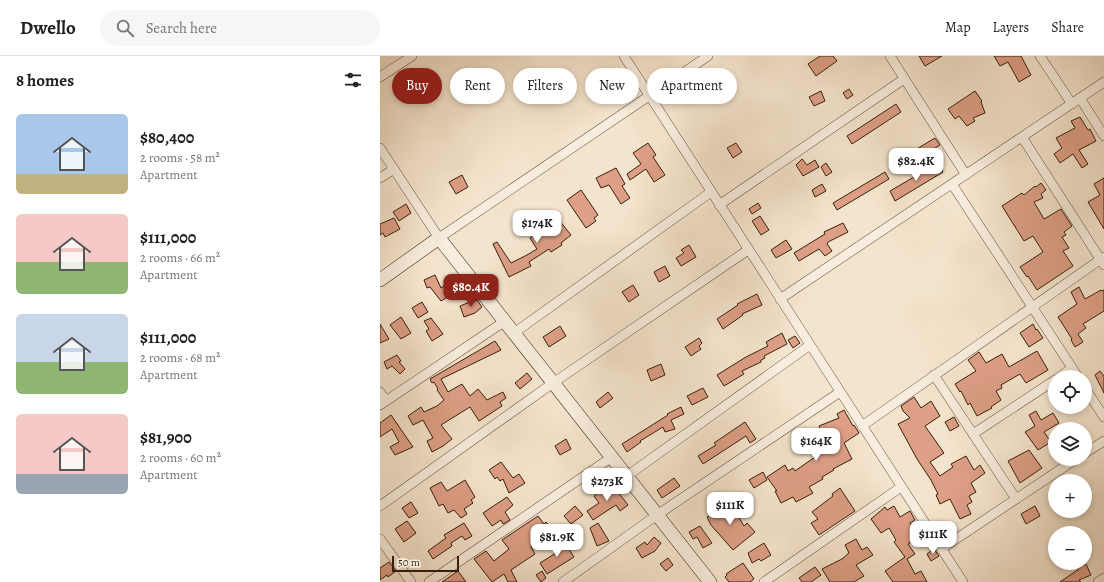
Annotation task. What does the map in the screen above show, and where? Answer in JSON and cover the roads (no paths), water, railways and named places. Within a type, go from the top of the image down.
[{"type":"main road","points":[[380,280],[439,238],[710,582]]},
{"type":"street","points":[[380,77],[412,56]]},
{"type":"street","points":[[624,56],[647,93]]},
{"type":"street","points":[[690,68],[708,56]]},
{"type":"street","points":[[890,56],[966,175]]},
{"type":"street","points":[[1040,56],[1072,104]]},
{"type":"street","points":[[719,205],[904,79]]},
{"type":"street","points":[[780,299],[1104,82]]},
{"type":"street","points":[[380,148],[439,238],[647,97]]},
{"type":"street","points":[[1080,98],[1104,136]]},
{"type":"street","points":[[654,104],[963,582]]},
{"type":"street","points":[[862,426],[1032,307],[1103,261],[1022,137]]},
{"type":"street","points":[[380,178],[394,169]]},
{"type":"street","points":[[952,184],[1072,368],[1069,370]]},
{"type":"street","points":[[514,333],[711,192]]},
{"type":"street","points":[[380,506],[553,383],[748,250]]},
{"type":"street","points":[[380,392],[383,403],[505,321]]},
{"type":"street","points":[[627,476],[810,345]]},
{"type":"street","points":[[934,376],[1016,499]]},
{"type":"street","points":[[973,434],[1048,385]]},
{"type":"street","points":[[563,582],[657,515],[840,392]]},
{"type":"street","points":[[1092,399],[1104,417]]},
{"type":"street","points":[[1092,449],[1104,441]]},
{"type":"street","points":[[429,582],[612,457]]},
{"type":"street","points":[[942,549],[1066,466]]},
{"type":"street","points":[[764,582],[901,487]]},
{"type":"street","points":[[380,539],[411,582]]},
{"type":"street","points":[[1098,582],[1104,578]]}]
